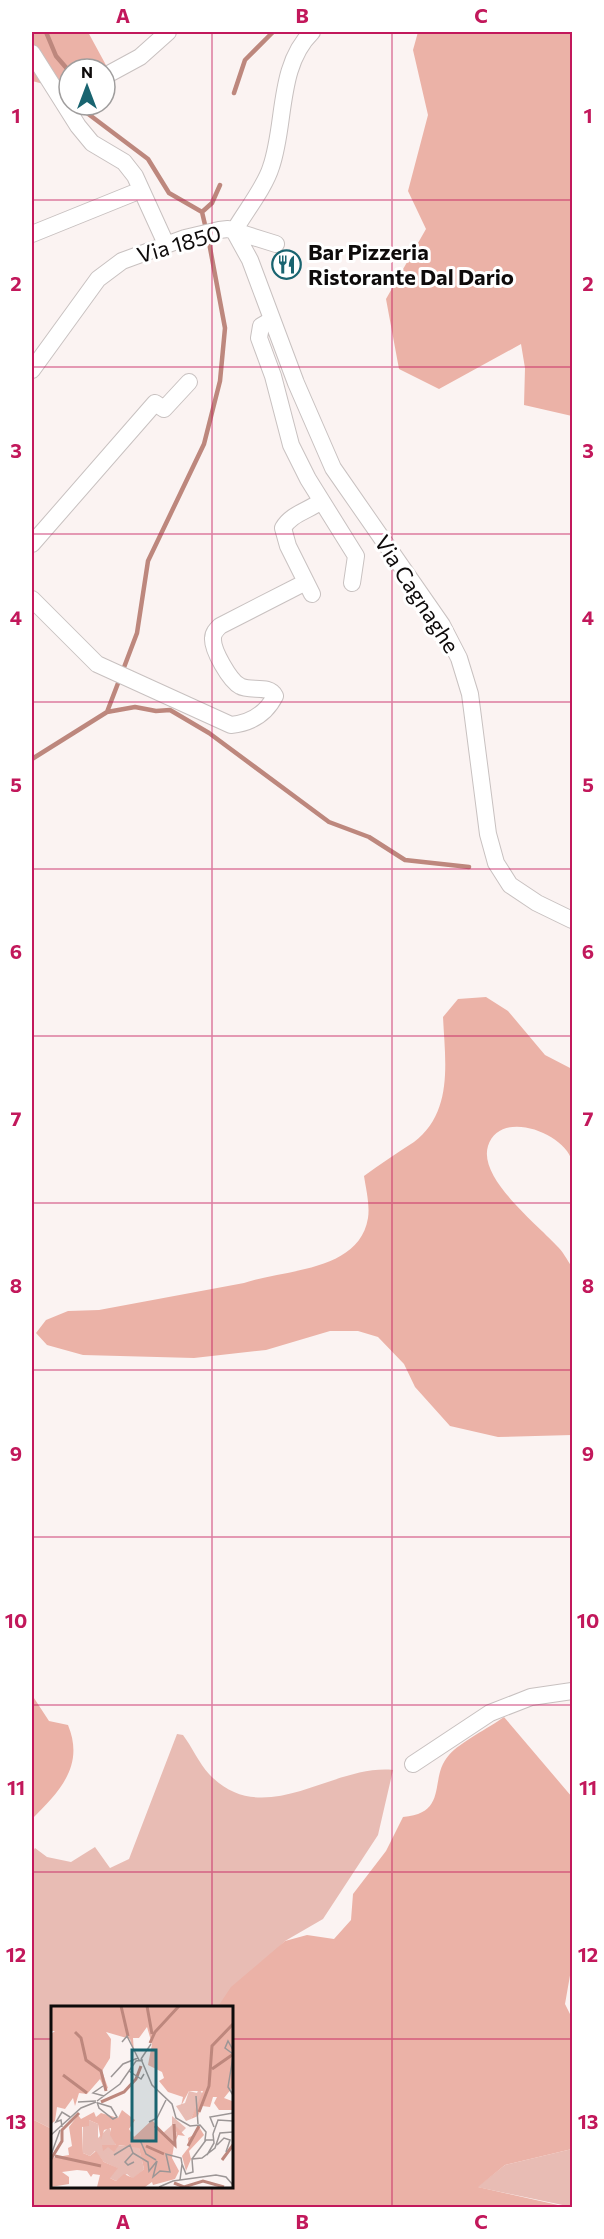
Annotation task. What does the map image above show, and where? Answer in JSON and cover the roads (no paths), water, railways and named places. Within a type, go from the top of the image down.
[{"type":"street","points":[[117,69],[140,57],[151,38],[168,32]]},
{"type":"street","name":"Via 1850","points":[[32,370],[98,279],[122,261],[185,238],[227,230],[271,168],[285,89],[304,39],[312,32]]},
{"type":"street","points":[[32,53],[57,85]]},
{"type":"street","points":[[74,117],[78,126],[92,143],[124,162],[141,189],[166,244]]},
{"type":"street","points":[[32,234],[141,189]]},
{"type":"street","points":[[227,230],[276,244]]},
{"type":"street","name":"Via Cagnaghe","points":[[227,230],[250,260],[272,320],[333,468],[442,626],[459,658],[470,694],[488,834],[496,863],[510,885],[537,903],[573,920]]},
{"type":"street","name":"Via Cagnaghe","points":[[272,320],[261,326],[259,338],[273,376],[291,445],[321,501],[356,556],[352,583]]},
{"type":"street","points":[[32,544],[155,403],[164,409],[189,382]]},
{"type":"street","points":[[32,599],[103,667],[231,725],[247,723],[264,711],[275,696],[270,691],[242,688],[230,678],[213,642],[213,635],[220,626],[309,588],[288,546],[283,528],[288,519],[321,501]]},
{"type":"street","points":[[413,1764],[490,1713],[531,1696],[573,1691]]},
{"type":"waterway","points":[[46,32],[57,57]]},
{"type":"waterway","points":[[234,93],[245,60],[273,32]]},
{"type":"waterway","points":[[92,117],[148,159],[169,193],[202,212]]},
{"type":"waterway","points":[[206,229],[202,212],[212,203],[220,185]]},
{"type":"waterway","points":[[123,670],[137,633],[148,561],[204,444],[220,381],[225,328],[208,237]]},
{"type":"waterway","points":[[32,759],[107,712],[120,678]]},
{"type":"waterway","points":[[107,712],[135,707],[156,711],[170,710],[209,733],[329,822],[369,837],[405,860],[469,867]]},
{"type":"place","name":"Bar Pizzeria Ristorante Dal Dario","points":[[287,265]]}]
